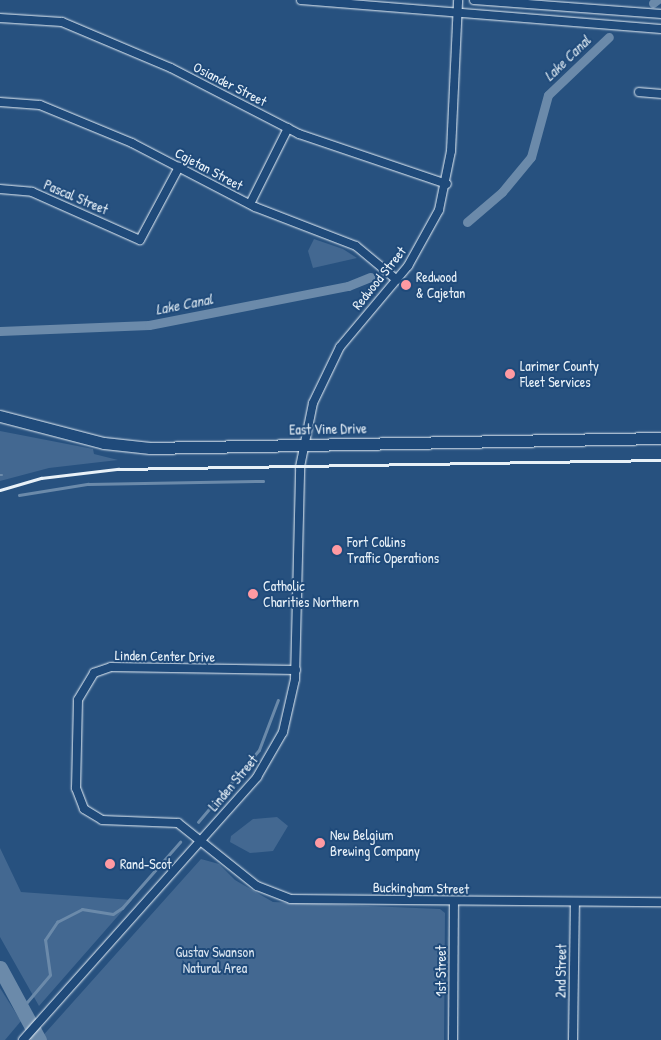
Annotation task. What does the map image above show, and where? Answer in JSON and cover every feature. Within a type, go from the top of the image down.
[{"type":"main road","name":"East Vine Drive","points":[[0,416],[123,446],[661,438]]},
{"type":"street","points":[[301,0],[661,29]]},
{"type":"street","name":"Redwood Street","points":[[304,444],[326,369],[396,280],[429,231],[447,184],[458,0]]},
{"type":"street","points":[[474,0],[661,14]]},
{"type":"street","name":"Osiander Street","points":[[0,18],[50,20],[74,27],[168,66],[288,128],[447,184]]},
{"type":"street","points":[[638,92],[661,94]]},
{"type":"street","name":"Cajetan Street","points":[[0,102],[50,108],[179,167],[250,204],[356,246],[396,280]]},
{"type":"street","points":[[250,204],[288,128]]},
{"type":"street","name":"Pascal Street","points":[[0,189],[32,192],[140,240],[179,167]]},
{"type":"street","name":"Linden Street","points":[[23,1040],[202,839],[275,750],[290,711],[296,670],[304,444]]},
{"type":"street","name":"Linden Center Drive","points":[[202,839],[178,823],[102,820],[84,809],[76,788],[78,700],[84,682],[111,667],[296,670]]},
{"type":"street","name":"Buckingham Street","points":[[202,839],[257,886],[279,896],[454,901],[661,902]]},
{"type":"street","name":"1st Street","points":[[453,1040],[454,901]]},
{"type":"street","name":"2nd Street","points":[[573,1040],[575,902]]},
{"type":"green space","points":[[314,239],[343,249],[357,258],[313,268],[308,251]]},
{"type":"green space","points":[[0,431],[93,449],[94,454],[118,460],[49,468],[0,481]]},
{"type":"green space","points":[[277,817],[288,826],[273,851],[250,853],[230,842],[231,836],[253,819]]},
{"type":"green space","points":[[0,848],[21,892],[132,900],[39,1006],[0,937]]},
{"type":"green space","name":"Gustav Swanson Natural Area","points":[[201,859],[219,864],[235,880],[273,902],[440,909],[445,913],[444,1040],[39,1040]]},
{"type":"green space","points":[[0,988],[21,1021],[5,1040],[0,1040]]},
{"type":"waterway","name":"Lake Canal","points":[[653,3],[657,0]]},
{"type":"waterway","name":"Lake Canal","points":[[467,222],[502,192],[531,157],[548,95],[609,37]]},
{"type":"waterway","name":"Lake Canal","points":[[0,331],[149,325],[348,286],[370,277]]},
{"type":"waterway","points":[[19,495],[88,484],[263,481]]},
{"type":"waterway","points":[[198,822],[259,750],[278,700]]},
{"type":"waterway","points":[[22,1008],[50,975],[45,940],[57,922],[82,909],[113,914],[122,908],[180,842]]},
{"type":"waterway","points":[[0,968],[39,1040]]},
{"type":"railway","points":[[0,490],[41,478],[118,469],[661,460]]},
{"type":"place","name":"Redwood & Cajetan","points":[[406,285]]},
{"type":"place","name":"Larimer County Fleet Services","points":[[510,374]]},
{"type":"place","name":"Fort Collins Traffic Operations","points":[[337,550]]},
{"type":"place","name":"Catholic Charities Northern","points":[[253,594]]},
{"type":"place","name":"New Belgium Brewing Company","points":[[320,843]]},
{"type":"place","name":"Rand-Scot","points":[[110,864]]}]
